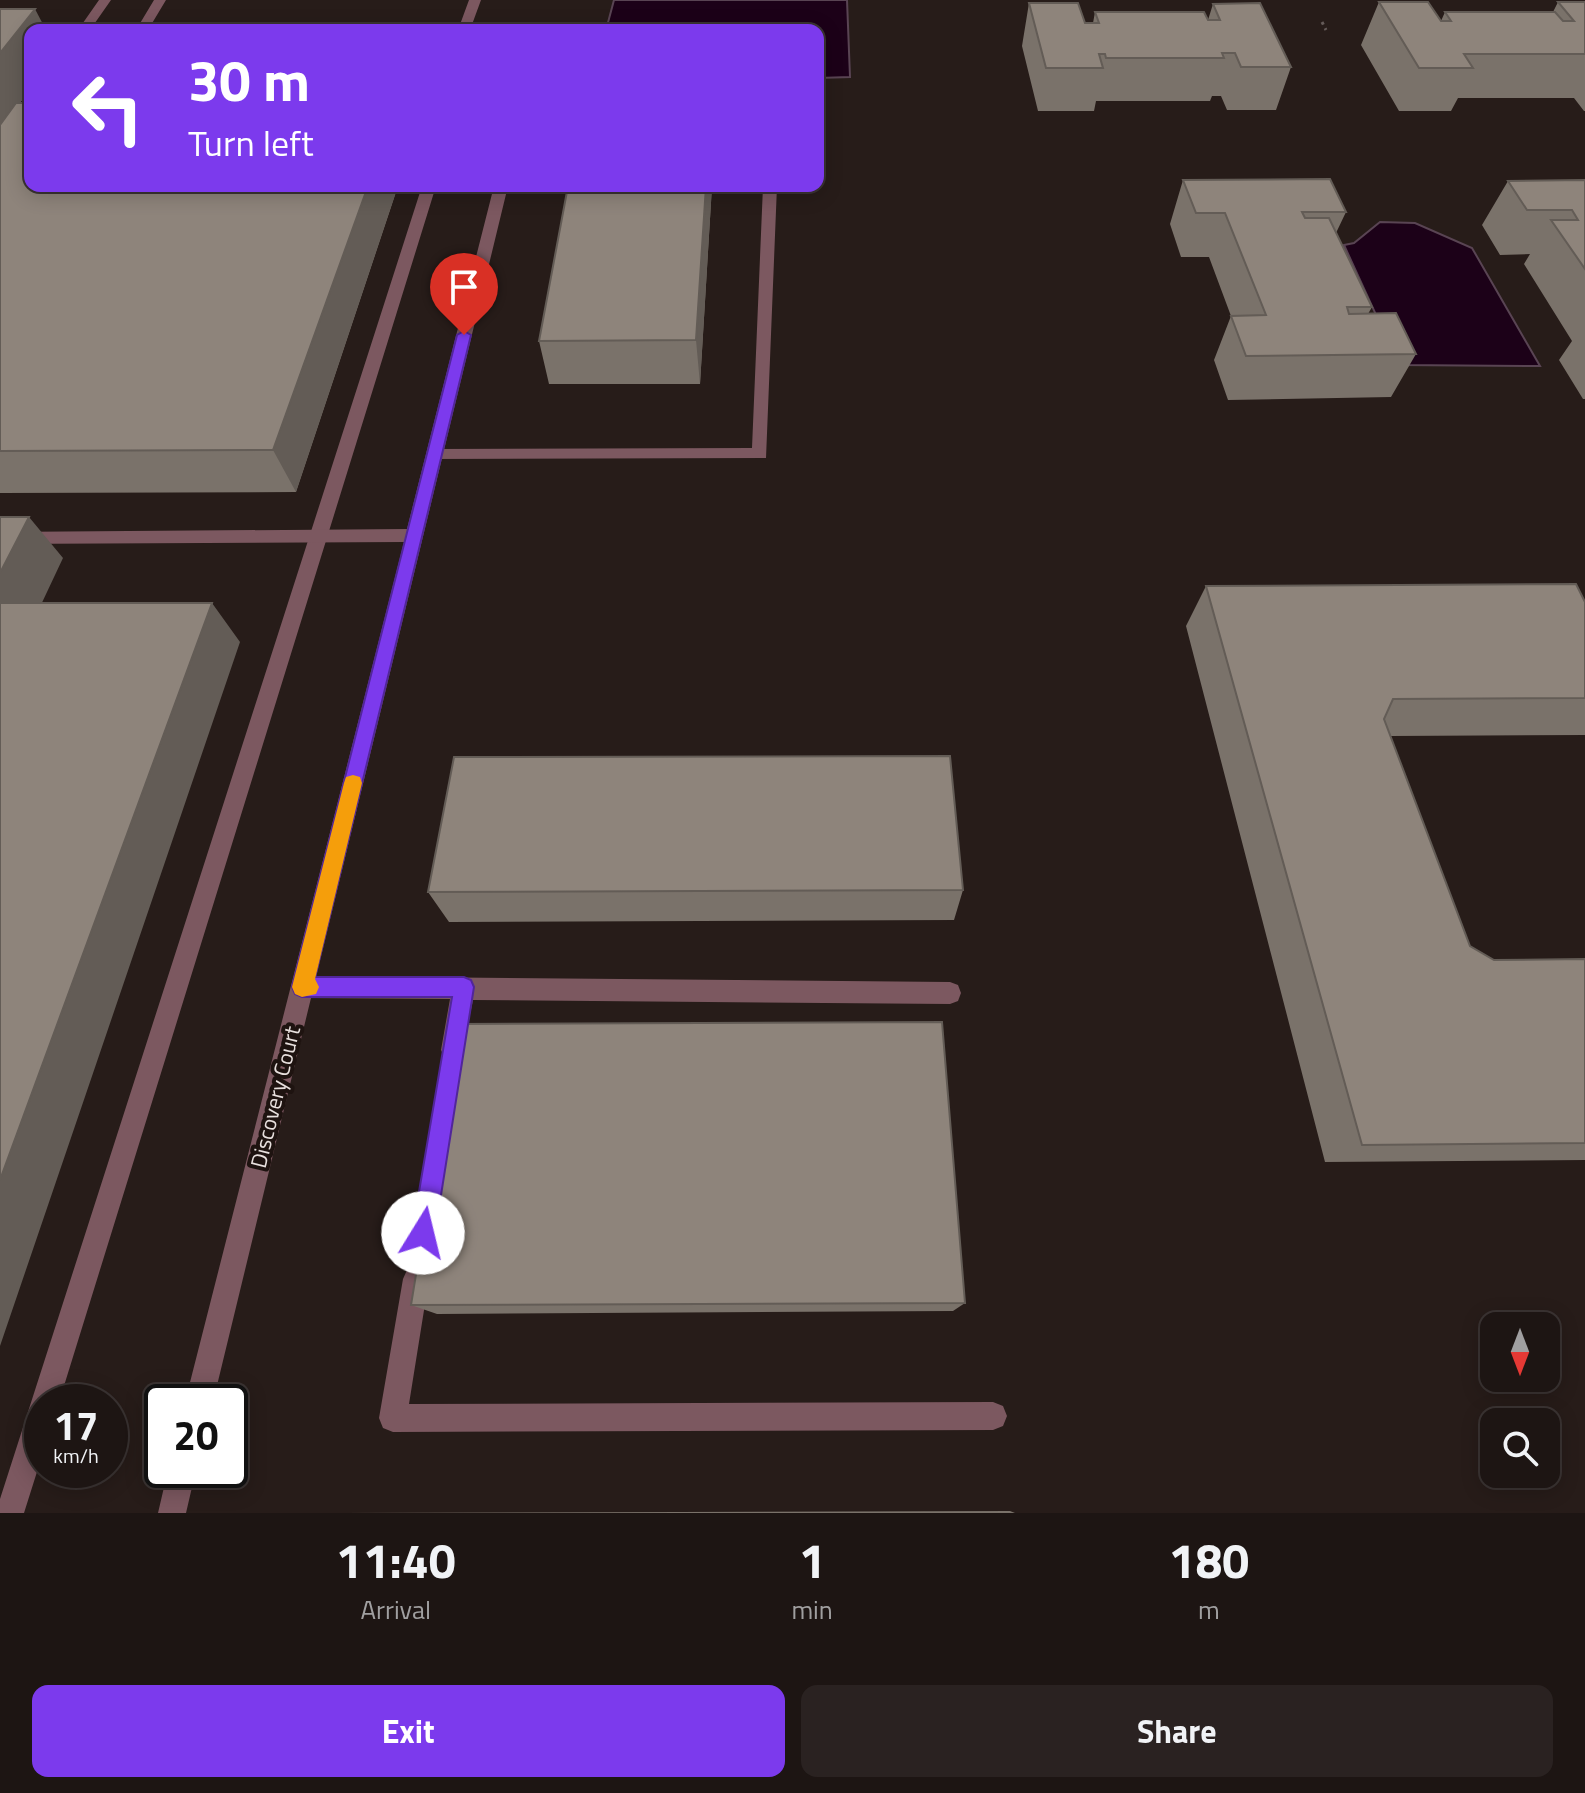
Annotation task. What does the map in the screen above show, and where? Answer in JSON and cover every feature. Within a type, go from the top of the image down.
[{"type":"street","points":[[88,24],[105,0]]},
{"type":"street","points":[[146,24],[160,0]]},
{"type":"street","points":[[466,24],[475,0]]},
{"type":"street","points":[[51,1384],[427,192]]},
{"type":"street","name":"Discovery Court","points":[[203,1384],[500,192]]},
{"type":"street","points":[[434,455],[760,454],[770,192]]},
{"type":"street","points":[[0,538],[414,535]]},
{"type":"street","points":[[302,987],[950,993]]},
{"type":"street","points":[[449,1079],[464,987]]},
{"type":"street","points":[[421,1249],[393,1418],[993,1416]]},
{"type":"street","points":[[10,1513],[24,1469]]},
{"type":"street","points":[[172,1513],[178,1488]]},
{"type":"path","points":[[1322,22],[1326,30]]},
{"type":"shaded area","points":[[614,0],[847,0],[850,77],[824,78],[824,24],[608,24]]},
{"type":"shaded area","points":[[1380,222],[1415,223],[1472,248],[1540,366],[1399,365],[1344,245],[1354,243]]},
{"type":"building","points":[[1379,2],[1428,2],[1441,21],[1451,21],[1445,12],[1555,12],[1563,21],[1574,21],[1558,2],[1585,2],[1585,54],[1464,54],[1473,68],[1419,68]]},
{"type":"building","points":[[1029,3],[1078,3],[1085,23],[1099,23],[1095,12],[1204,12],[1208,20],[1220,20],[1213,4],[1260,3],[1291,67],[1241,67],[1235,53],[1222,53],[1224,58],[1106,58],[1105,54],[1099,54],[1103,68],[1046,68]]},
{"type":"building","points":[[0,9],[35,9],[0,53]]},
{"type":"building","points":[[16,103],[24,103],[24,192],[366,192],[273,450],[0,451],[0,125]]},
{"type":"building","points":[[1330,179],[1346,212],[1302,212],[1305,218],[1329,218],[1372,307],[1347,307],[1349,314],[1396,313],[1416,354],[1246,356],[1231,316],[1266,315],[1225,213],[1196,213],[1183,180]]},
{"type":"building","points":[[1585,180],[1585,269],[1551,220],[1578,220],[1572,210],[1527,210],[1508,181]]},
{"type":"building","points":[[567,192],[706,192],[696,340],[539,341]]},
{"type":"building","points":[[0,517],[29,517],[0,573]]},
{"type":"building","points":[[1576,584],[1585,602],[1585,698],[1393,699],[1384,719],[1470,946],[1494,960],[1585,959],[1585,1143],[1362,1145],[1206,586]]},
{"type":"building","points":[[0,603],[212,603],[0,1180]]},
{"type":"building","points":[[950,756],[963,890],[428,892],[454,757]]},
{"type":"building","points":[[942,1022],[965,1303],[411,1305],[457,1024]]},
{"type":"slow traffic","points":[[309,987],[302,987],[353,783]]},
{"type":"route","points":[[423,1233],[464,987],[302,987],[464,335]]}]
